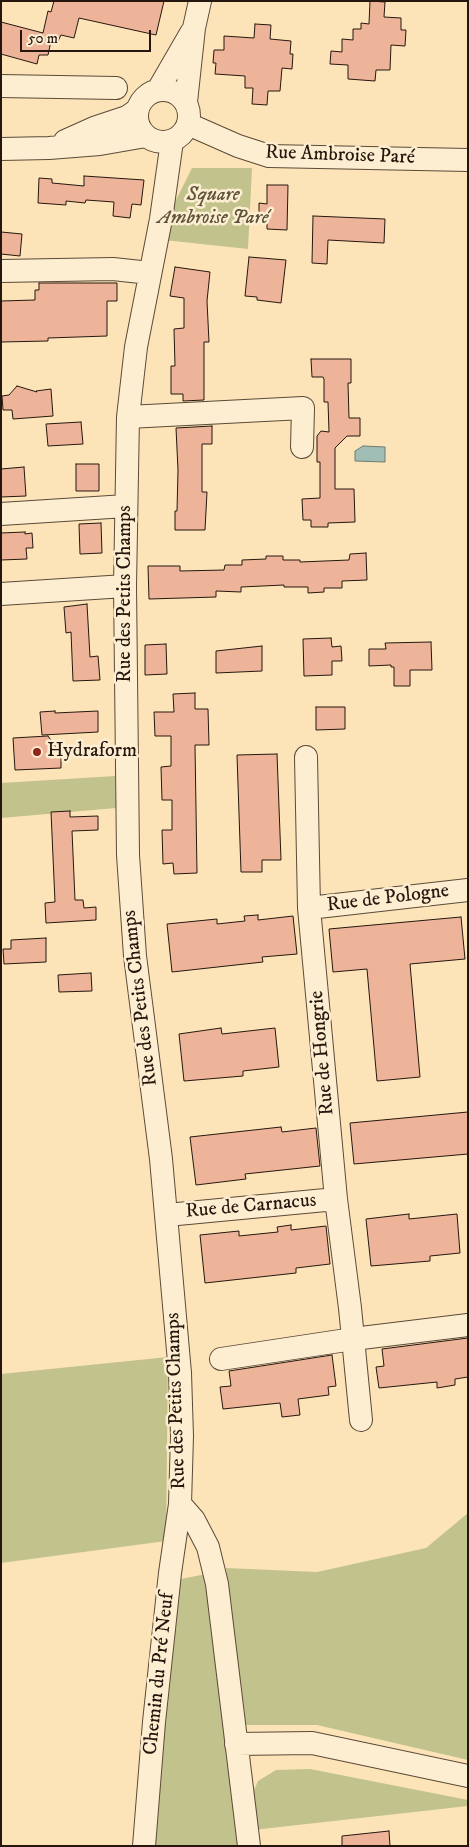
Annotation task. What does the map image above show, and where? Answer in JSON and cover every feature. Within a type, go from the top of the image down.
[{"type":"street","points":[[137,110],[138,123],[146,136],[151,140],[160,142],[172,141],[183,134],[187,113],[194,28],[200,1]]},
{"type":"street","points":[[158,90],[194,28]]},
{"type":"street","points":[[1,86],[116,88]]},
{"type":"street","points":[[49,148],[94,128],[126,117],[137,110],[143,98],[151,92],[158,90],[167,90],[178,94],[187,113]]},
{"type":"street","name":"Rue Ambroise Paré","points":[[187,113],[238,146],[270,156],[468,160]]},
{"type":"street","points":[[1,149],[100,144],[146,136]]},
{"type":"street","name":"Rue des Petits Champs","points":[[172,141],[160,219],[136,347],[128,417],[125,586],[130,904],[161,1159],[180,1374],[182,1436],[180,1504],[194,1520],[208,1547],[217,1584],[249,1846]]},
{"type":"street","points":[[1,271],[113,269],[150,273]]},
{"type":"street","points":[[128,417],[303,408],[302,447]]},
{"type":"street","points":[[1,514],[126,506]]},
{"type":"street","points":[[1,594],[125,586]]},
{"type":"street","name":"Rue de Hongrie","points":[[306,757],[309,908],[336,1199],[353,1339],[360,1420]]},
{"type":"street","name":"Rue de Pologne","points":[[309,908],[468,890]]},
{"type":"street","name":"Rue de Carnacus","points":[[166,1215],[336,1199]]},
{"type":"street","points":[[221,1359],[353,1339],[468,1325]]},
{"type":"street","name":"Chemin du Pré Neuf","points":[[144,1846],[154,1722],[170,1573],[180,1504]]},
{"type":"street","points":[[236,1744],[312,1743],[468,1776]]},
{"type":"green space","name":"Square Ambroise Paré","points":[[192,168],[252,168],[248,249],[164,240],[168,216]]},
{"type":"green space","points":[[115,776],[116,808],[1,818],[1,783]]},
{"type":"green space","points":[[168,1357],[166,1541],[1,1563],[1,1374]]},
{"type":"green space","points":[[468,1513],[468,1760],[317,1725],[246,1725],[226,1568],[317,1572],[426,1548]]},
{"type":"green space","points":[[206,1574],[240,1846],[151,1846],[176,1580]]},
{"type":"green space","points":[[310,1769],[468,1800],[468,1806],[253,1830],[251,1797],[258,1781],[276,1770]]},
{"type":"water","points":[[363,446],[385,447],[385,462],[355,461],[355,451]]},
{"type":"building","points":[[54,1],[164,1],[156,35],[79,18],[74,38],[61,35],[57,43],[51,41],[48,55],[39,55],[37,64],[1,54],[1,22],[43,33],[48,11],[51,12]]},
{"type":"building","points":[[370,1],[385,2],[384,17],[401,18],[401,30],[406,30],[405,46],[391,45],[390,70],[376,70],[375,81],[348,79],[348,65],[330,64],[331,51],[342,52],[342,39],[353,40],[353,29],[361,29],[361,23],[369,24]]},
{"type":"building","points":[[255,24],[271,25],[270,39],[291,41],[290,54],[293,54],[292,69],[282,68],[280,91],[268,91],[267,105],[252,104],[253,88],[245,88],[245,76],[215,74],[216,63],[213,63],[214,50],[224,50],[224,36],[254,38]]},
{"type":"building","points":[[84,176],[144,180],[141,205],[132,204],[130,218],[113,216],[114,202],[86,200],[85,203],[66,201],[66,205],[38,203],[39,178],[52,179],[52,183],[84,186]]},
{"type":"building","points":[[267,185],[288,185],[287,230],[267,229],[267,220],[259,220],[259,203],[267,204]]},
{"type":"building","points":[[313,216],[385,219],[384,243],[328,240],[327,264],[312,263]]},
{"type":"building","points":[[1,232],[22,234],[20,256],[1,254]]},
{"type":"building","points":[[249,257],[286,260],[281,303],[257,300],[257,297],[245,296]]},
{"type":"building","points":[[175,267],[210,272],[207,301],[209,342],[204,342],[204,400],[183,401],[183,394],[171,394],[171,366],[175,366],[174,329],[184,328],[184,298],[170,296]]},
{"type":"building","points":[[39,283],[117,283],[117,301],[107,301],[107,336],[48,338],[48,341],[1,342],[1,301],[35,300],[35,290],[39,290]]},
{"type":"building","points":[[311,359],[351,359],[351,383],[348,383],[349,418],[360,418],[360,436],[347,436],[335,448],[335,489],[354,489],[355,522],[328,523],[328,527],[311,527],[311,520],[303,520],[302,499],[320,498],[320,462],[317,462],[317,436],[321,431],[329,432],[328,402],[324,402],[324,379],[323,377],[312,377]]},
{"type":"building","points":[[17,386],[37,392],[51,389],[53,416],[13,419],[12,410],[3,410],[2,396],[9,395]]},
{"type":"building","points":[[81,422],[83,444],[48,446],[46,424]]},
{"type":"building","points":[[212,426],[212,444],[202,444],[202,492],[207,492],[205,530],[175,530],[178,470],[176,428]]},
{"type":"building","points":[[76,464],[99,464],[99,491],[76,491]]},
{"type":"building","points":[[24,467],[26,496],[1,497],[1,469]]},
{"type":"building","points":[[101,523],[102,553],[80,554],[79,524]]},
{"type":"building","points":[[25,532],[25,534],[32,533],[33,548],[26,548],[27,559],[1,560],[1,533]]},
{"type":"building","points":[[366,553],[367,580],[342,581],[342,588],[324,588],[324,592],[308,593],[308,587],[284,587],[284,585],[241,587],[241,592],[216,591],[216,597],[149,599],[148,566],[180,566],[180,571],[224,570],[225,565],[242,565],[242,560],[266,559],[266,556],[283,556],[283,560],[300,560],[300,562],[349,560],[350,554]]},
{"type":"building","points":[[87,604],[90,657],[98,656],[100,680],[73,681],[71,632],[66,633],[64,607]]},
{"type":"building","points":[[331,638],[332,647],[341,646],[342,661],[332,661],[332,675],[304,676],[303,639]]},
{"type":"building","points":[[431,642],[432,670],[410,670],[410,686],[394,686],[394,667],[391,667],[391,665],[369,666],[369,649],[386,649],[385,643]]},
{"type":"building","points":[[166,644],[167,674],[145,675],[145,645]]},
{"type":"building","points":[[262,646],[262,671],[216,673],[216,651]]},
{"type":"building","points":[[195,693],[195,709],[208,709],[209,745],[195,745],[197,873],[174,874],[173,863],[163,864],[162,830],[172,830],[172,800],[162,800],[161,767],[171,766],[171,736],[155,736],[154,712],[174,712],[173,694]]},
{"type":"building","points":[[316,707],[345,707],[345,729],[316,730]]},
{"type":"building","points":[[55,711],[55,713],[98,711],[98,732],[42,735],[40,712]]},
{"type":"building","name":"Hydraform","points":[[48,736],[61,754],[61,768],[15,770],[13,738]]},
{"type":"building","points":[[277,754],[281,860],[262,860],[262,872],[241,872],[237,755]]},
{"type":"building","points":[[70,811],[70,817],[98,816],[98,830],[72,831],[75,900],[83,900],[84,908],[96,907],[96,920],[46,923],[45,903],[55,902],[51,812]]},
{"type":"building","points":[[258,915],[258,920],[293,916],[297,954],[262,957],[263,962],[172,972],[167,924],[217,919],[217,924],[245,921],[244,916]]},
{"type":"building","points":[[461,917],[465,959],[410,964],[420,1077],[377,1081],[367,969],[333,972],[329,929]]},
{"type":"building","points":[[46,938],[46,962],[4,964],[3,949],[11,949],[11,940]]},
{"type":"building","points":[[91,973],[92,991],[59,992],[58,975]]},
{"type":"building","points":[[221,1028],[222,1034],[275,1028],[279,1067],[243,1071],[243,1076],[184,1081],[179,1034]]},
{"type":"building","points":[[468,1112],[468,1154],[354,1164],[350,1123]]},
{"type":"building","points":[[281,1127],[282,1132],[316,1128],[320,1166],[245,1174],[246,1179],[196,1185],[190,1137]]},
{"type":"building","points":[[409,1214],[409,1219],[457,1214],[460,1253],[430,1256],[430,1261],[371,1266],[366,1219]]},
{"type":"building","points":[[291,1225],[291,1230],[326,1226],[330,1264],[296,1268],[296,1273],[205,1283],[200,1235],[239,1231],[239,1236],[278,1232],[277,1227]]},
{"type":"building","points":[[468,1338],[468,1377],[455,1379],[455,1385],[437,1388],[437,1382],[379,1388],[376,1367],[384,1366],[382,1349]]},
{"type":"building","points":[[332,1355],[336,1386],[328,1387],[329,1395],[298,1399],[300,1415],[282,1417],[280,1403],[223,1409],[220,1387],[231,1386],[229,1371]]},
{"type":"building","points":[[389,1831],[390,1846],[342,1846],[342,1836]]},
{"type":"place","name":"Hydraform","points":[[37,752]]}]
